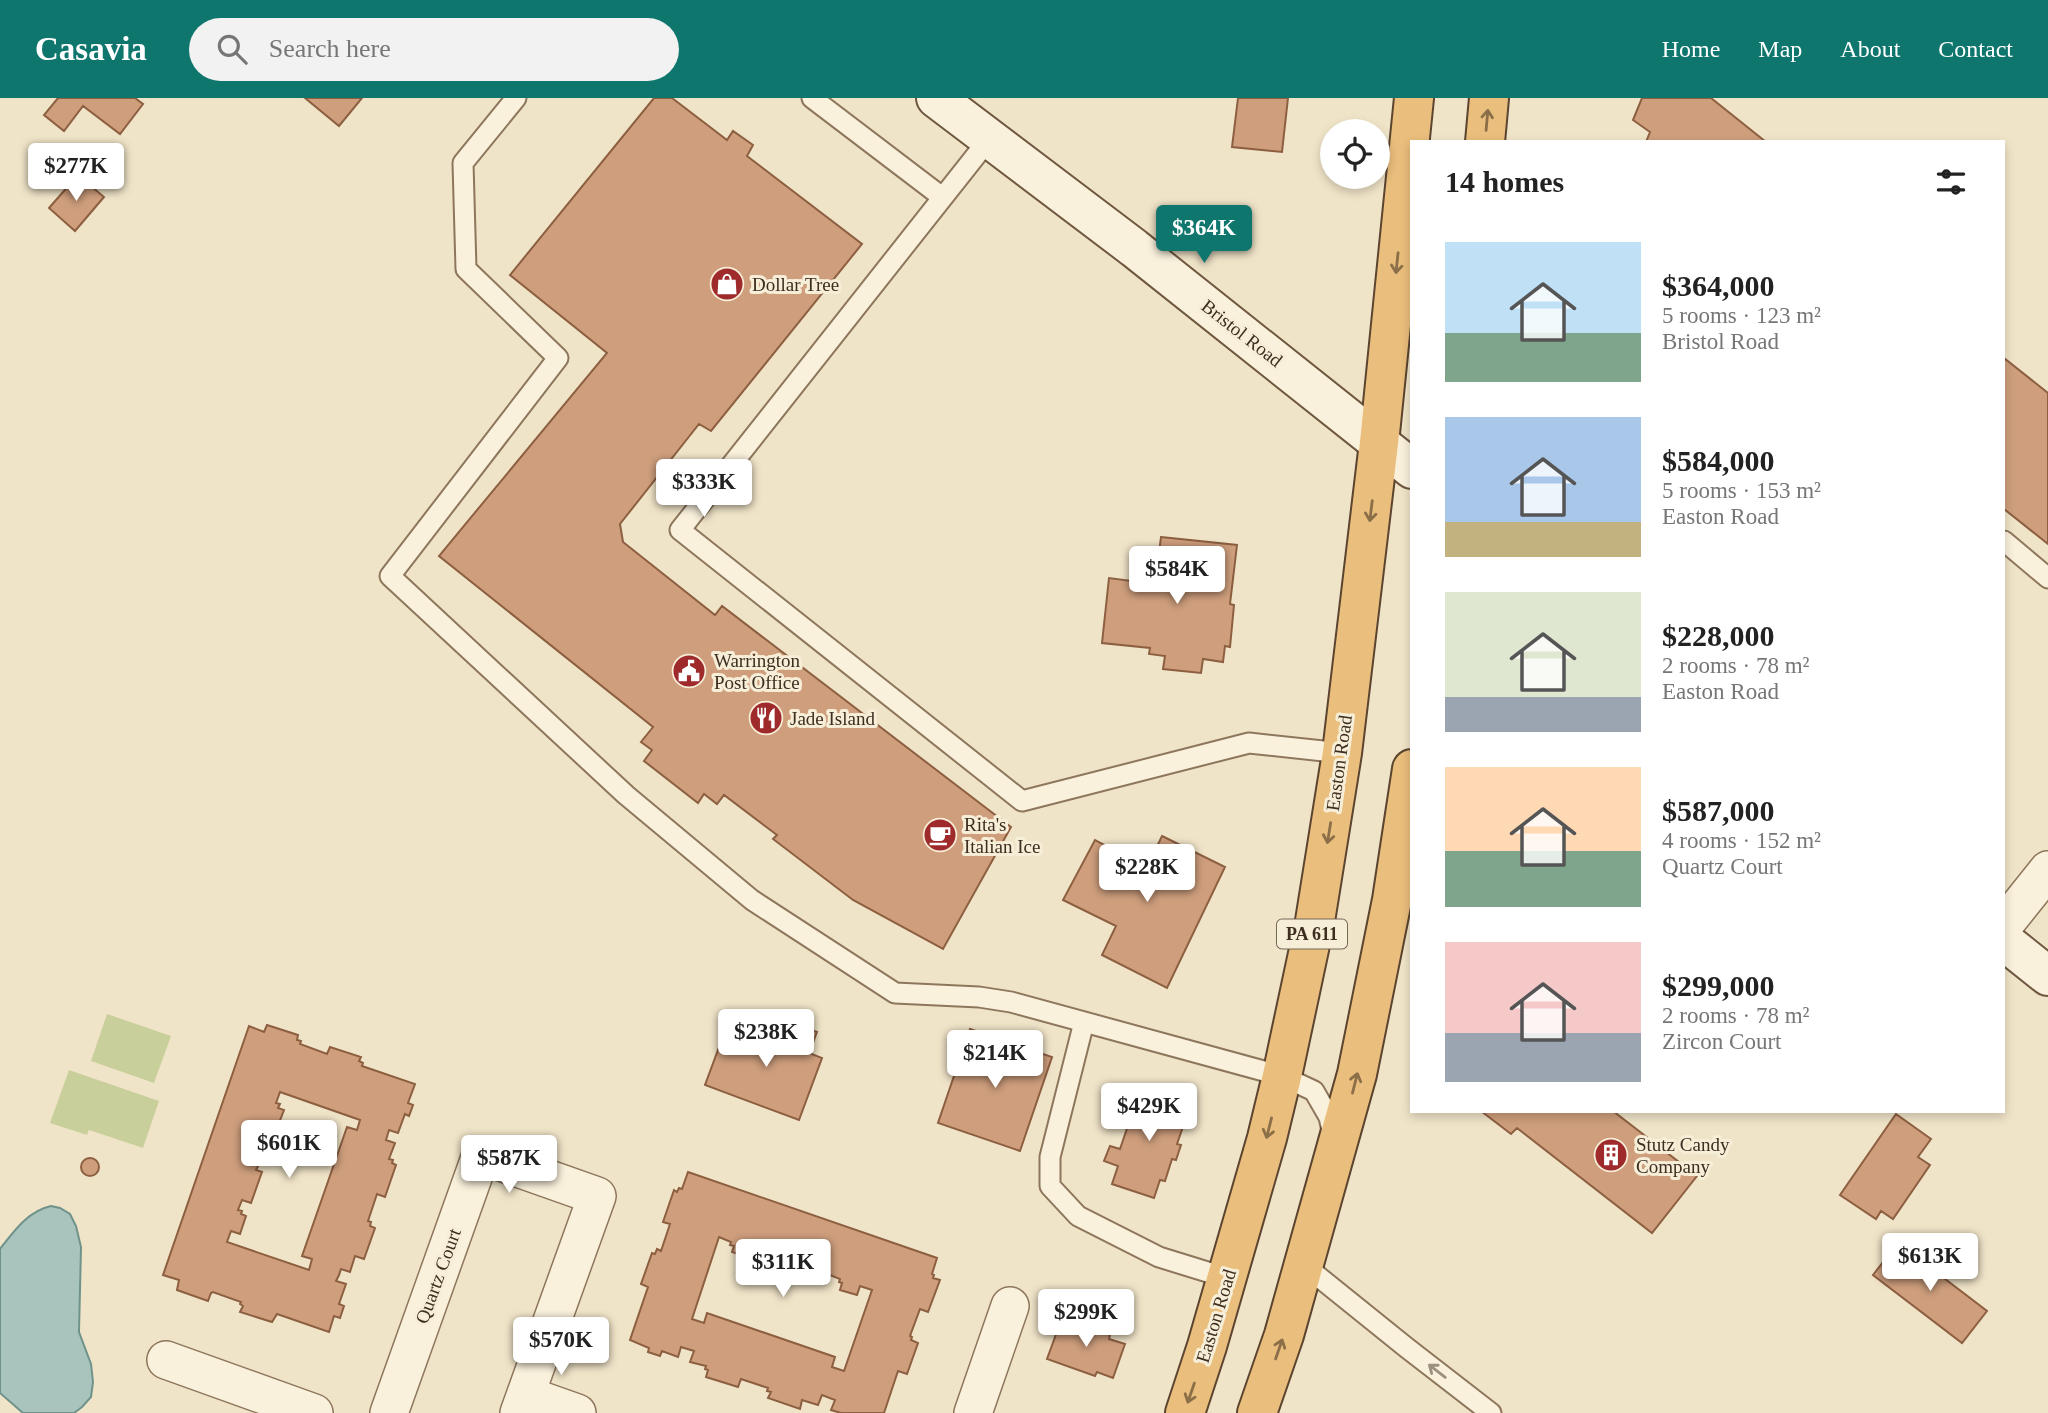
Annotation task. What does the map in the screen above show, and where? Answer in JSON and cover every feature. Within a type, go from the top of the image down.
[{"type":"highway","name":"Easton Road","points":[[1185,1413],[1208,1346],[1282,1076],[1315,922],[1342,753],[1379,443],[1414,98]]},
{"type":"highway","points":[[1485,140],[1489,98]]},
{"type":"highway","points":[[1257,1413],[1284,1335],[1357,1074],[1392,900],[1410,782]]},
{"type":"main road","name":"Bristol Road","points":[[936,98],[1134,247],[1410,467]]},
{"type":"main road","points":[[2005,942],[2048,976]]},
{"type":"street","points":[[2005,924],[2048,870]]},
{"type":"street","name":"Quartz Court","points":[[389,1413],[481,1155],[597,1196],[523,1404]]},
{"type":"street","points":[[973,1413],[1010,1306]]},
{"type":"street","points":[[166,1360],[314,1413]]},
{"type":"street","points":[[523,1404],[577,1413]]},
{"type":"lane","points":[[516,98],[463,163],[466,269],[558,358],[390,576],[626,795],[752,900],[895,993],[1011,1002],[1282,1076],[1314,1091],[1329,1117],[1337,1151]]},
{"type":"lane","points":[[812,98],[942,197]]},
{"type":"lane","points":[[989,139],[680,530],[1022,801],[1249,743],[1342,753]]},
{"type":"lane","points":[[2005,542],[2048,578]]},
{"type":"lane","points":[[1084,1022],[1050,1157],[1049,1186],[1078,1216],[1158,1257],[1227,1278]]},
{"type":"lane","points":[[1304,1265],[1490,1413]]},
{"type":"green space","points":[[107,1014],[171,1036],[154,1083],[91,1061]]},
{"type":"green space","points":[[69,1070],[159,1101],[143,1148],[89,1130],[87,1135],[50,1123]]},
{"type":"water","points":[[51,1206],[70,1214],[81,1247],[79,1332],[91,1364],[91,1397],[74,1413],[23,1413],[0,1393],[0,1249],[28,1217]]},
{"type":"building","points":[[58,98],[135,98],[143,104],[120,134],[83,106],[64,131],[44,115]]},
{"type":"building","points":[[305,98],[362,98],[339,126]]},
{"type":"building","points":[[654,98],[672,98],[727,140],[733,131],[753,145],[747,156],[862,244],[711,431],[699,424],[620,524],[623,542],[715,615],[722,606],[1011,827],[943,949],[853,900],[773,839],[777,835],[724,795],[717,804],[704,794],[698,803],[644,761],[652,750],[641,742],[653,727],[439,556],[607,353],[510,275]]},
{"type":"building","points":[[1238,98],[1288,98],[1282,152],[1232,147]]},
{"type":"building","points":[[1642,98],[1711,98],[1764,140],[1647,140],[1650,132],[1633,120]]},
{"type":"building","points":[[78,175],[104,197],[75,231],[49,208]]},
{"type":"building","points":[[2005,359],[2048,393],[2048,544],[2005,510]]},
{"type":"building","points":[[1161,537],[1237,545],[1230,604],[1234,605],[1230,647],[1225,646],[1223,662],[1203,659],[1201,673],[1163,669],[1165,656],[1149,654],[1150,648],[1102,643],[1109,578],[1155,584]]},
{"type":"building","points":[[1162,836],[1225,867],[1167,988],[1102,955],[1116,926],[1063,900],[1095,840],[1147,867]]},
{"type":"building","points":[[728,1023],[788,1045],[795,1025],[817,1032],[809,1053],[822,1058],[799,1120],[705,1085]]},
{"type":"building","points":[[267,1025],[298,1035],[300,1044],[327,1054],[330,1047],[361,1057],[359,1061],[363,1063],[362,1066],[415,1084],[408,1103],[413,1105],[409,1116],[405,1114],[398,1133],[389,1130],[386,1140],[395,1143],[389,1159],[396,1165],[385,1197],[377,1194],[368,1221],[371,1222],[370,1226],[375,1228],[364,1259],[355,1256],[350,1272],[341,1269],[336,1281],[346,1284],[339,1304],[344,1306],[340,1318],[334,1316],[329,1332],[277,1314],[272,1322],[240,1312],[243,1306],[241,1302],[213,1292],[208,1301],[177,1290],[179,1280],[163,1275],[249,1026],[264,1032]],"holes":[[[280,1092],[360,1120],[357,1130],[347,1127],[302,1256],[312,1259],[309,1270],[227,1242],[231,1231],[240,1234],[246,1216],[238,1210],[242,1200],[251,1203],[262,1172],[256,1170],[258,1154],[267,1157],[273,1141],[267,1139],[268,1135],[265,1134],[268,1124],[277,1128],[284,1110],[278,1108],[280,1104],[276,1103]]]},
{"type":"building","points":[[970,1029],[1052,1057],[1020,1151],[938,1123]]},
{"type":"building","points":[[1144,1087],[1187,1101],[1182,1117],[1186,1118],[1177,1144],[1181,1145],[1176,1160],[1172,1159],[1165,1181],[1160,1180],[1154,1198],[1112,1184],[1118,1166],[1104,1161],[1110,1146],[1120,1149]]},
{"type":"building","name":"Stutz Candy Company","points":[[1484,1113],[1616,1113],[1697,1176],[1652,1233],[1517,1128],[1511,1134]]},
{"type":"building","points":[[1896,1114],[1931,1139],[1918,1157],[1930,1165],[1893,1219],[1881,1211],[1876,1219],[1840,1195]]},
{"type":"building","points":[[90,1158],[96,1161],[99,1167],[96,1173],[90,1176],[84,1173],[81,1167],[84,1161]]},
{"type":"building","points":[[688,1172],[937,1258],[932,1274],[933,1278],[940,1280],[928,1312],[920,1309],[910,1336],[911,1340],[918,1343],[907,1374],[898,1371],[884,1413],[841,1413],[831,1410],[835,1400],[822,1395],[818,1405],[802,1400],[800,1409],[768,1398],[771,1392],[767,1391],[768,1388],[741,1379],[738,1387],[706,1377],[706,1366],[690,1362],[694,1351],[681,1347],[678,1357],[662,1351],[660,1356],[648,1352],[649,1348],[630,1340],[648,1287],[641,1284],[652,1253],[655,1254],[657,1249],[661,1251],[670,1224],[663,1222],[674,1190],[677,1192],[679,1188],[682,1189]],"holes":[[[719,1237],[731,1242],[730,1245],[734,1246],[732,1252],[749,1258],[752,1249],[764,1252],[763,1263],[795,1274],[798,1265],[808,1268],[807,1271],[811,1272],[808,1279],[825,1284],[830,1275],[840,1279],[840,1290],[857,1295],[860,1286],[872,1290],[844,1371],[832,1367],[835,1357],[707,1313],[704,1323],[692,1319]]]},
{"type":"building","points":[[1898,1243],[1987,1311],[1962,1343],[1873,1275]]},
{"type":"building","points":[[1062,1318],[1110,1335],[1109,1339],[1125,1344],[1113,1378],[1097,1372],[1095,1376],[1047,1359]]},
{"type":"place","name":"Dollar Tree","points":[[727,284]]},
{"type":"place","name":"Warrington Post Office","points":[[689,671]]},
{"type":"place","name":"Jade Island","points":[[766,718]]},
{"type":"place","name":"Rita's Italian Ice","points":[[940,835]]},
{"type":"place","name":"Stutz Candy Company","points":[[1611,1155]]}]
